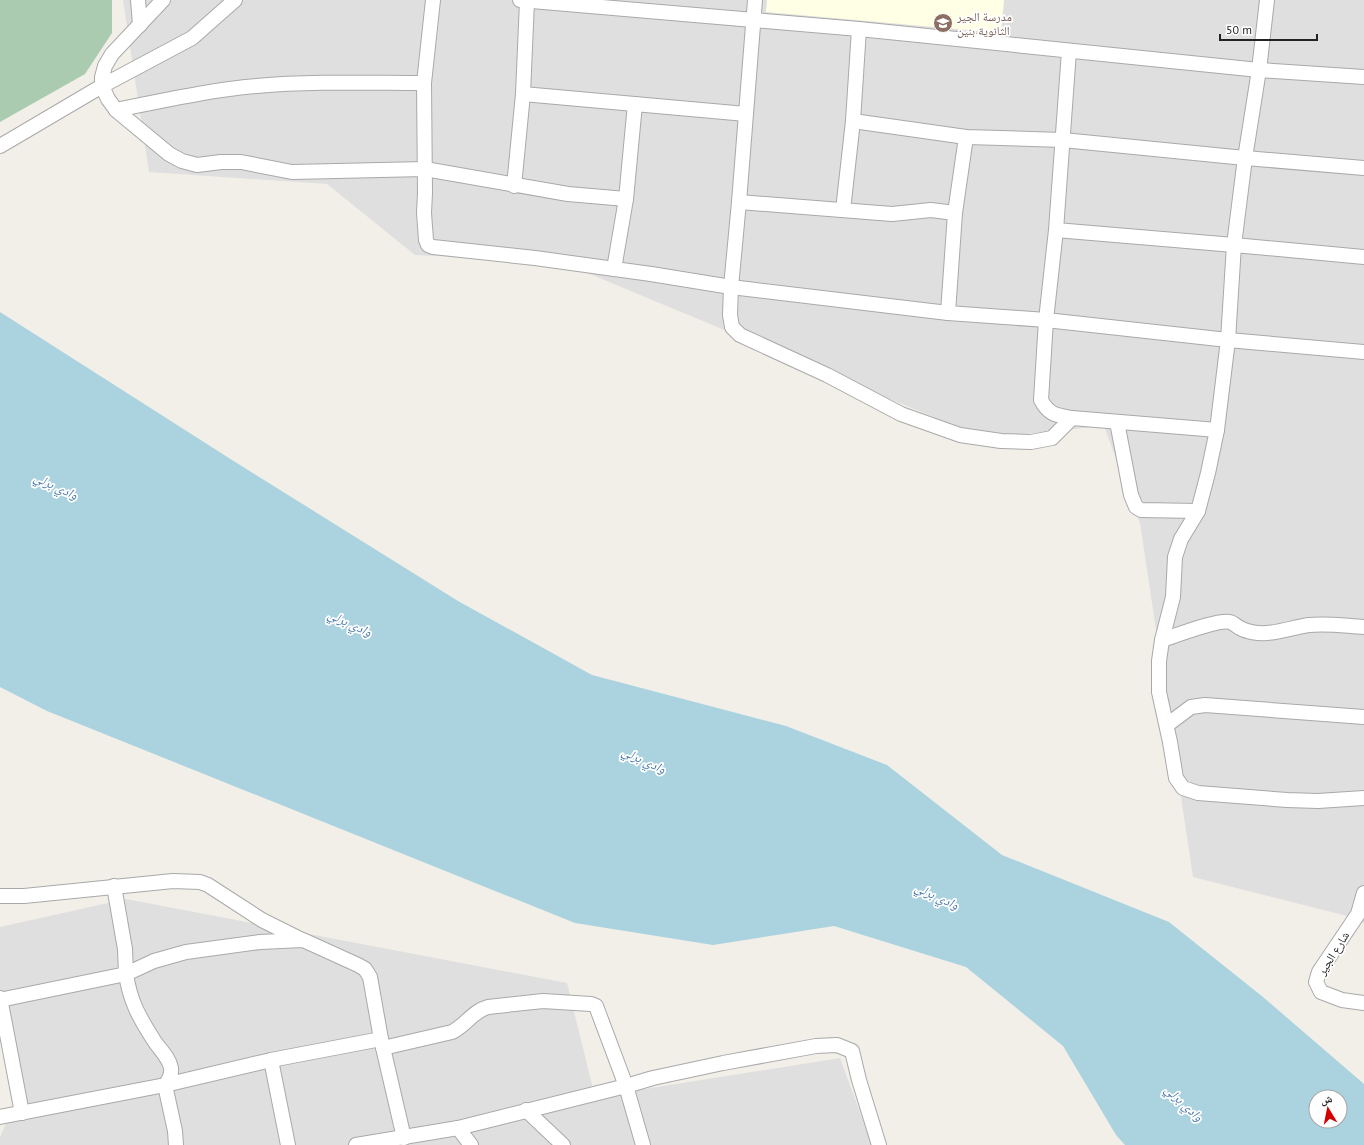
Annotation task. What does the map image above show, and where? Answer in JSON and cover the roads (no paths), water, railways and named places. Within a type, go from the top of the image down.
[{"type":"street","points":[[138,0],[140,24]]},
{"type":"street","points":[[164,0],[112,54],[105,66],[102,77],[102,86],[108,99],[116,110],[169,154],[182,161],[197,165],[221,162],[241,162],[292,172],[425,169],[514,186],[568,194],[626,199]]},
{"type":"street","points":[[0,146],[102,86],[192,38],[235,0]]},
{"type":"street","points":[[433,0],[424,82],[424,213],[426,240],[428,245],[433,247],[614,268],[731,287],[948,313],[1046,320],[1228,340],[1364,352]]},
{"type":"street","points":[[514,186],[523,94],[523,0],[568,2],[754,19],[1259,70],[1364,77]]},
{"type":"street","points":[[755,0],[740,202],[731,287],[730,315],[732,326],[740,335],[826,375],[901,414],[960,435],[1001,441],[1031,442],[1052,438],[1072,418]]},
{"type":"street","points":[[1266,0],[1259,70],[1245,158],[1234,245],[1228,340],[1217,430],[1198,511],[1181,539],[1175,557],[1172,597],[1162,640],[1159,661],[1159,692],[1167,725],[1176,778],[1183,788],[1198,793],[1287,800],[1318,801],[1364,798]]},
{"type":"street","points":[[843,210],[853,121],[859,29]]},
{"type":"street","points":[[1069,51],[1056,230],[1046,320],[1040,400],[1046,409],[1055,415],[1072,418],[1217,430]]},
{"type":"street","points":[[116,110],[202,93],[256,86],[305,83],[424,82]]},
{"type":"street","points":[[523,94],[746,114]]},
{"type":"street","points":[[614,268],[626,199],[635,104]]},
{"type":"street","points":[[853,121],[966,137],[1063,140],[1364,168]]},
{"type":"street","points":[[948,313],[955,213],[966,137]]},
{"type":"street","points":[[740,202],[892,214],[931,210],[955,213]]},
{"type":"street","points":[[1056,230],[1364,257]]},
{"type":"street","points":[[1118,422],[1131,495],[1136,507],[1141,510],[1198,511]]},
{"type":"street","points":[[1162,640],[1225,621],[1232,622],[1239,628],[1263,633],[1325,624],[1364,627]]},
{"type":"street","points":[[1167,725],[1191,707],[1205,705],[1364,717]]},
{"type":"street","points":[[0,896],[24,896],[173,881],[200,882],[208,885],[262,920],[365,969],[370,977],[382,1043],[404,1138]]},
{"type":"street","points":[[114,886],[125,949],[126,974],[132,1000],[153,1040],[168,1059],[171,1067],[172,1074],[165,1085],[175,1131],[176,1145]]},
{"type":"street","name":"شارع الجير","points":[[1364,893],[1358,914],[1320,972],[1316,982],[1321,992],[1342,1000],[1364,1003]]},
{"type":"street","points":[[22,1112],[0,999],[126,974],[154,960],[186,952],[260,942],[303,940]]},
{"type":"street","points":[[0,1117],[165,1085],[271,1060],[452,1032],[459,1028],[476,1012],[482,1009],[543,1000],[591,1004],[596,1006],[626,1086],[642,1144]]},
{"type":"street","points":[[356,1145],[458,1128],[653,1078],[816,1046],[837,1045],[852,1051],[859,1080],[879,1145]]},
{"type":"street","points":[[271,1060],[288,1145]]},
{"type":"street","points":[[526,1110],[563,1145]]},
{"type":"street","points":[[458,1128],[471,1145]]},
{"type":"water","name":"وادي برلي","points":[[0,312],[232,460],[458,601],[592,675],[786,726],[887,765],[1002,855],[1169,922],[1263,997],[1364,1084],[1364,1145],[1125,1145],[1116,1135],[1063,1046],[966,967],[834,926],[713,945],[575,923],[47,711],[0,687]]},
{"type":"place","name":"مدرسة الجير الثانوية بنين","points":[[943,23]]}]
